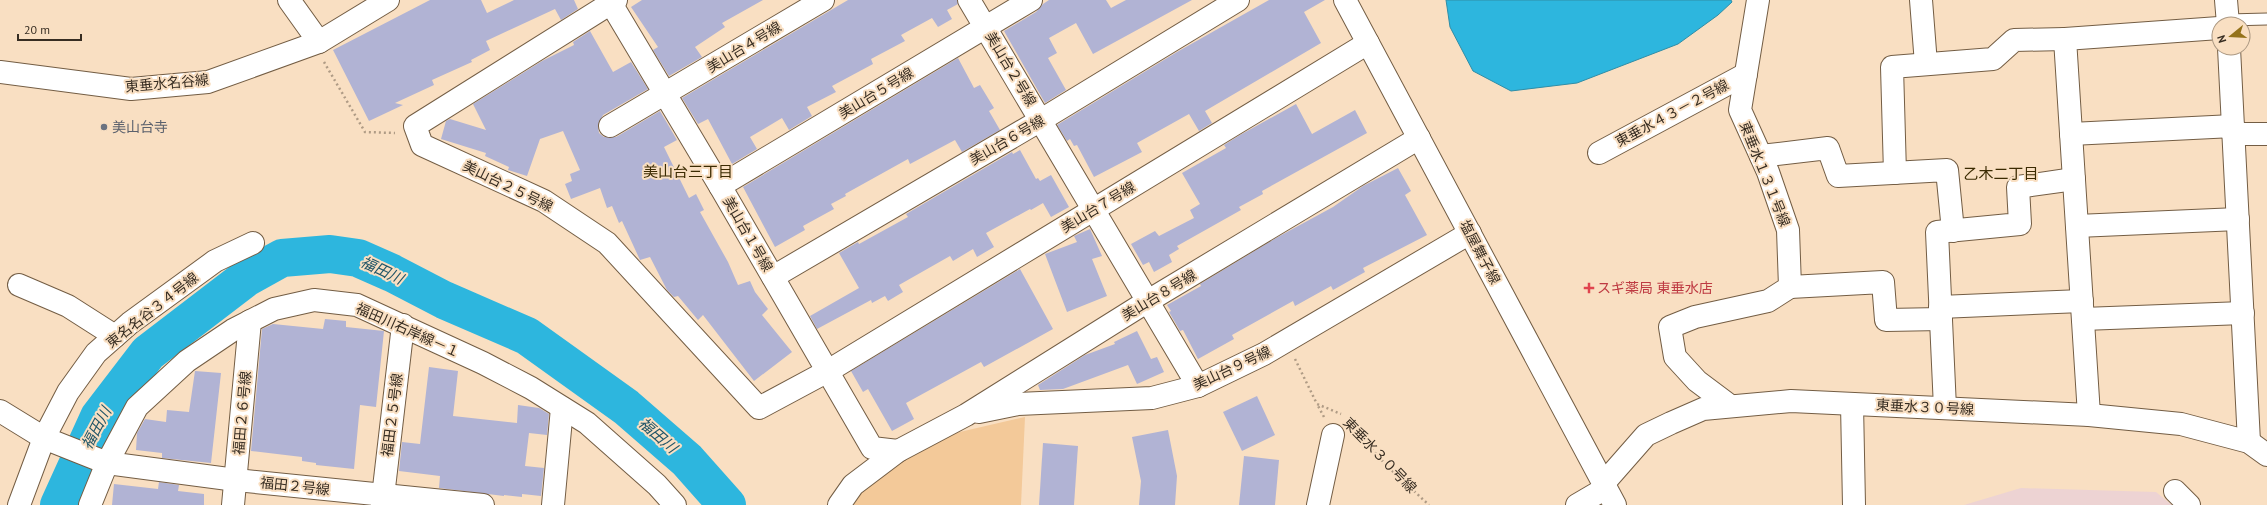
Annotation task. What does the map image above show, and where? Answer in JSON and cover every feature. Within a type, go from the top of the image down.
[{"type":"street","points":[[290,0],[316,43]]},
{"type":"street","name":"東垂水名谷線","points":[[0,72],[131,88],[208,82],[316,43],[388,0]]},
{"type":"street","name":"美山台４号線","points":[[610,126],[823,0]]},
{"type":"street","name":"美山台２号線","points":[[969,0],[1198,386]]},
{"type":"street","name":"美山台５号線","points":[[720,186],[1031,0]]},
{"type":"street","name":"美山台６号線","points":[[773,277],[1041,120],[1238,0]]},
{"type":"street","name":"塩屋舞子線","points":[[1345,0],[1608,492]]},
{"type":"street","name":"東垂水１３１号線","points":[[1758,0],[1740,110],[1761,156],[1788,230],[1790,287]]},
{"type":"street","points":[[1921,0],[1922,30],[1926,64]]},
{"type":"street","points":[[419,135],[415,126],[612,1]]},
{"type":"street","name":"美山台１号線","points":[[612,1],[872,448],[898,451]]},
{"type":"street","points":[[1896,173],[1892,67],[1992,59],[2014,40],[2065,38],[2211,20]]},
{"type":"street","points":[[2065,38],[2089,415]]},
{"type":"street","name":"美山台７号線","points":[[828,371],[1093,209],[1368,44]]},
{"type":"street","points":[[2229,56],[2249,442]]},
{"type":"street","name":"東垂水４３－２号線","points":[[1599,153],[1746,74]]},
{"type":"street","points":[[2071,134],[2233,130],[2267,134]]},
{"type":"street","name":"美山台２５号線","points":[[419,135],[422,145],[544,201],[607,243],[759,408],[828,371]]},
{"type":"street","name":"美山台８号線","points":[[839,505],[853,485],[898,451],[966,415],[1148,301],[1419,138]]},
{"type":"street","points":[[1761,156],[1828,148],[1838,176],[1947,170],[1953,231]]},
{"type":"street","points":[[1945,408],[1937,232],[2020,224],[2018,187],[2074,179]]},
{"type":"street","points":[[2077,226],[2238,219]]},
{"type":"street","name":"美山台９号線","points":[[966,415],[1018,404],[1152,398],[1198,386],[1286,341],[1470,233]]},
{"type":"street","name":"東名名谷３４号線","points":[[19,505],[44,438],[68,392],[96,353],[115,336],[214,261],[253,243]]},
{"type":"street","points":[[1730,405],[1697,381],[1675,357],[1670,327],[1695,317],[1768,300],[1790,287],[1882,282],[1886,320],[1941,313],[2082,310],[2243,313]]},
{"type":"street","points":[[19,284],[68,306],[115,336]]},
{"type":"street","name":"福田川右岸線－１","points":[[91,505],[107,463],[137,407],[187,361],[233,330],[274,309],[314,300],[357,305],[403,325],[497,370],[587,423],[657,485],[675,505]]},
{"type":"street","name":"福田２６号線","points":[[233,505],[250,321]]},
{"type":"street","name":"福田２５号線","points":[[382,500],[403,325]]},
{"type":"street","name":"東垂水３０号線","points":[[1577,505],[1608,492],[1646,436],[1703,409],[1730,405],[1791,401],[2089,415],[2181,424],[2249,442],[2267,455]]},
{"type":"street","points":[[1852,404],[1854,505]]},
{"type":"street","points":[[553,505],[562,408]]},
{"type":"street","name":"福田２号線","points":[[0,412],[44,438],[107,463],[382,500],[483,505]]},
{"type":"street","name":"東垂水３０号線","points":[[1318,505],[1342,426]]},
{"type":"lane","points":[[2251,19],[2267,19]]},
{"type":"path","points":[[316,43],[365,132],[419,135]]},
{"type":"path","points":[[1286,341],[1317,404]]},
{"type":"path","name":"東垂水３０号線","points":[[1317,404],[1339,412],[1342,426]]},
{"type":"path","name":"東垂水３０号線","points":[[1317,404],[1429,505]]},
{"type":"shaded area","points":[[1025,417],[1021,505],[848,505],[888,470],[951,434]]},
{"type":"shaded area","points":[[2021,488],[2156,492],[2172,505],[1964,505]]},
{"type":"water","points":[[1446,0],[1731,0],[1732,2],[1718,15],[1678,44],[1577,83],[1511,91],[1473,71],[1450,27]]},
{"type":"building","points":[[430,0],[481,0],[487,13],[514,0],[574,0],[578,9],[561,20],[555,9],[486,41],[490,50],[471,60],[472,62],[432,80],[434,85],[395,103],[403,105],[369,121],[333,50]]},
{"type":"building","points":[[642,0],[763,0],[722,23],[725,27],[695,47],[702,57],[669,76],[653,50],[658,47],[631,7]]},
{"type":"building","points":[[848,0],[957,0],[958,4],[947,10],[952,19],[938,27],[932,18],[901,35],[905,41],[871,59],[873,64],[832,86],[836,92],[807,107],[812,116],[789,130],[782,118],[750,137],[757,149],[732,164],[708,119],[698,124],[682,98]]},
{"type":"building","points":[[1049,0],[1106,0],[1111,8],[1126,0],[1192,0],[1093,54],[1076,23],[1049,38],[1057,53],[1048,58],[1066,90],[1045,103],[1004,31],[1036,12]]},
{"type":"building","points":[[1269,0],[1325,0],[1304,12],[1321,43],[1205,111],[1212,123],[1199,131],[1189,114],[1137,143],[1142,152],[1094,177],[1077,145],[1074,146],[1070,139],[1067,141],[1057,125],[1177,52]]},
{"type":"building","points":[[590,31],[613,72],[631,62],[648,89],[603,115],[598,126],[599,133],[604,137],[616,137],[660,111],[677,140],[664,147],[689,198],[696,194],[704,210],[700,212],[728,262],[738,285],[750,281],[755,292],[768,309],[762,315],[792,352],[754,381],[703,315],[698,320],[678,296],[674,297],[667,290],[650,257],[640,260],[622,221],[619,223],[612,206],[607,208],[600,188],[571,199],[565,184],[572,181],[570,174],[580,170],[563,131],[540,139],[527,176],[508,170],[509,167],[485,156],[486,153],[441,139],[446,121],[450,119],[486,130],[473,104],[542,61],[574,45],[573,42]]},
{"type":"building","points":[[958,58],[974,88],[980,85],[994,108],[989,111],[1000,130],[962,152],[955,140],[910,164],[908,159],[845,194],[846,196],[831,204],[834,209],[803,226],[805,230],[775,247],[743,187]]},
{"type":"building","points":[[1296,104],[1312,134],[1355,110],[1367,133],[1262,191],[1263,194],[1239,207],[1241,210],[1177,246],[1179,249],[1169,255],[1172,262],[1154,272],[1149,262],[1143,265],[1131,244],[1155,231],[1159,236],[1194,218],[1190,210],[1200,204],[1182,173],[1226,148],[1224,145],[1240,135]]},
{"type":"building","points":[[1020,150],[1036,179],[1038,178],[1040,181],[1051,175],[1069,207],[1051,217],[1043,203],[1031,210],[1030,209],[986,233],[994,247],[977,257],[973,249],[953,261],[950,256],[899,285],[903,292],[888,301],[885,296],[872,303],[871,300],[817,329],[810,316],[859,288],[839,253],[858,242],[859,244],[908,217],[906,214],[1012,152],[1013,154]]},
{"type":"building","points":[[1398,168],[1411,191],[1405,195],[1427,235],[1363,268],[1365,272],[1333,290],[1331,286],[1295,306],[1293,301],[1232,335],[1234,339],[1198,359],[1183,330],[1180,331],[1169,312],[1171,311],[1167,305],[1201,286],[1200,284],[1276,238],[1333,207],[1363,186]]},
{"type":"building","points":[[1090,229],[1102,256],[1092,259],[1107,296],[1067,312],[1045,254],[1077,242],[1074,236]]},
{"type":"building","points":[[1020,269],[1053,329],[984,367],[981,362],[906,403],[914,419],[892,431],[868,389],[863,392],[851,371]]},
{"type":"building","points":[[325,319],[346,321],[346,327],[384,331],[376,407],[360,405],[354,469],[316,465],[316,463],[302,461],[302,457],[251,451],[262,329],[273,324],[323,329]]},
{"type":"building","points":[[1137,331],[1151,359],[1157,357],[1164,372],[1137,384],[1128,365],[1063,389],[1040,390],[1038,385],[1085,355],[1115,344],[1114,342]]},
{"type":"building","points":[[429,367],[458,371],[453,416],[517,423],[518,405],[539,408],[549,414],[547,435],[529,433],[525,466],[544,468],[541,496],[522,494],[522,497],[504,496],[439,488],[440,476],[399,471],[402,442],[420,444]]},
{"type":"building","points":[[195,371],[221,373],[211,463],[162,458],[162,453],[136,450],[137,433],[145,419],[166,422],[167,410],[189,412]]},
{"type":"building","points":[[1257,396],[1275,435],[1242,451],[1223,412]]},
{"type":"building","points":[[1168,430],[1177,476],[1175,505],[1139,505],[1141,481],[1132,437]]},
{"type":"building","points":[[1043,443],[1078,446],[1074,505],[1039,505]]},
{"type":"building","points":[[1244,456],[1279,460],[1275,505],[1239,505]]},
{"type":"building","points":[[159,482],[179,485],[178,491],[204,494],[204,505],[112,505],[114,484],[158,489]]},
{"type":"waterway","name":"福田川","points":[[59,505],[99,417],[148,353],[246,278],[282,258],[330,254],[358,258],[392,273],[444,300],[527,336],[626,407],[687,460],[727,505]]},
{"type":"place","name":"美山台寺","points":[[104,127]]},
{"type":"place","name":"スギ薬局 東垂水店","points":[[1589,288]]},
{"type":"district","name":"美山台三丁目","points":[[688,171]]},
{"type":"district","name":"乙木二丁目","points":[[2001,173]]}]
